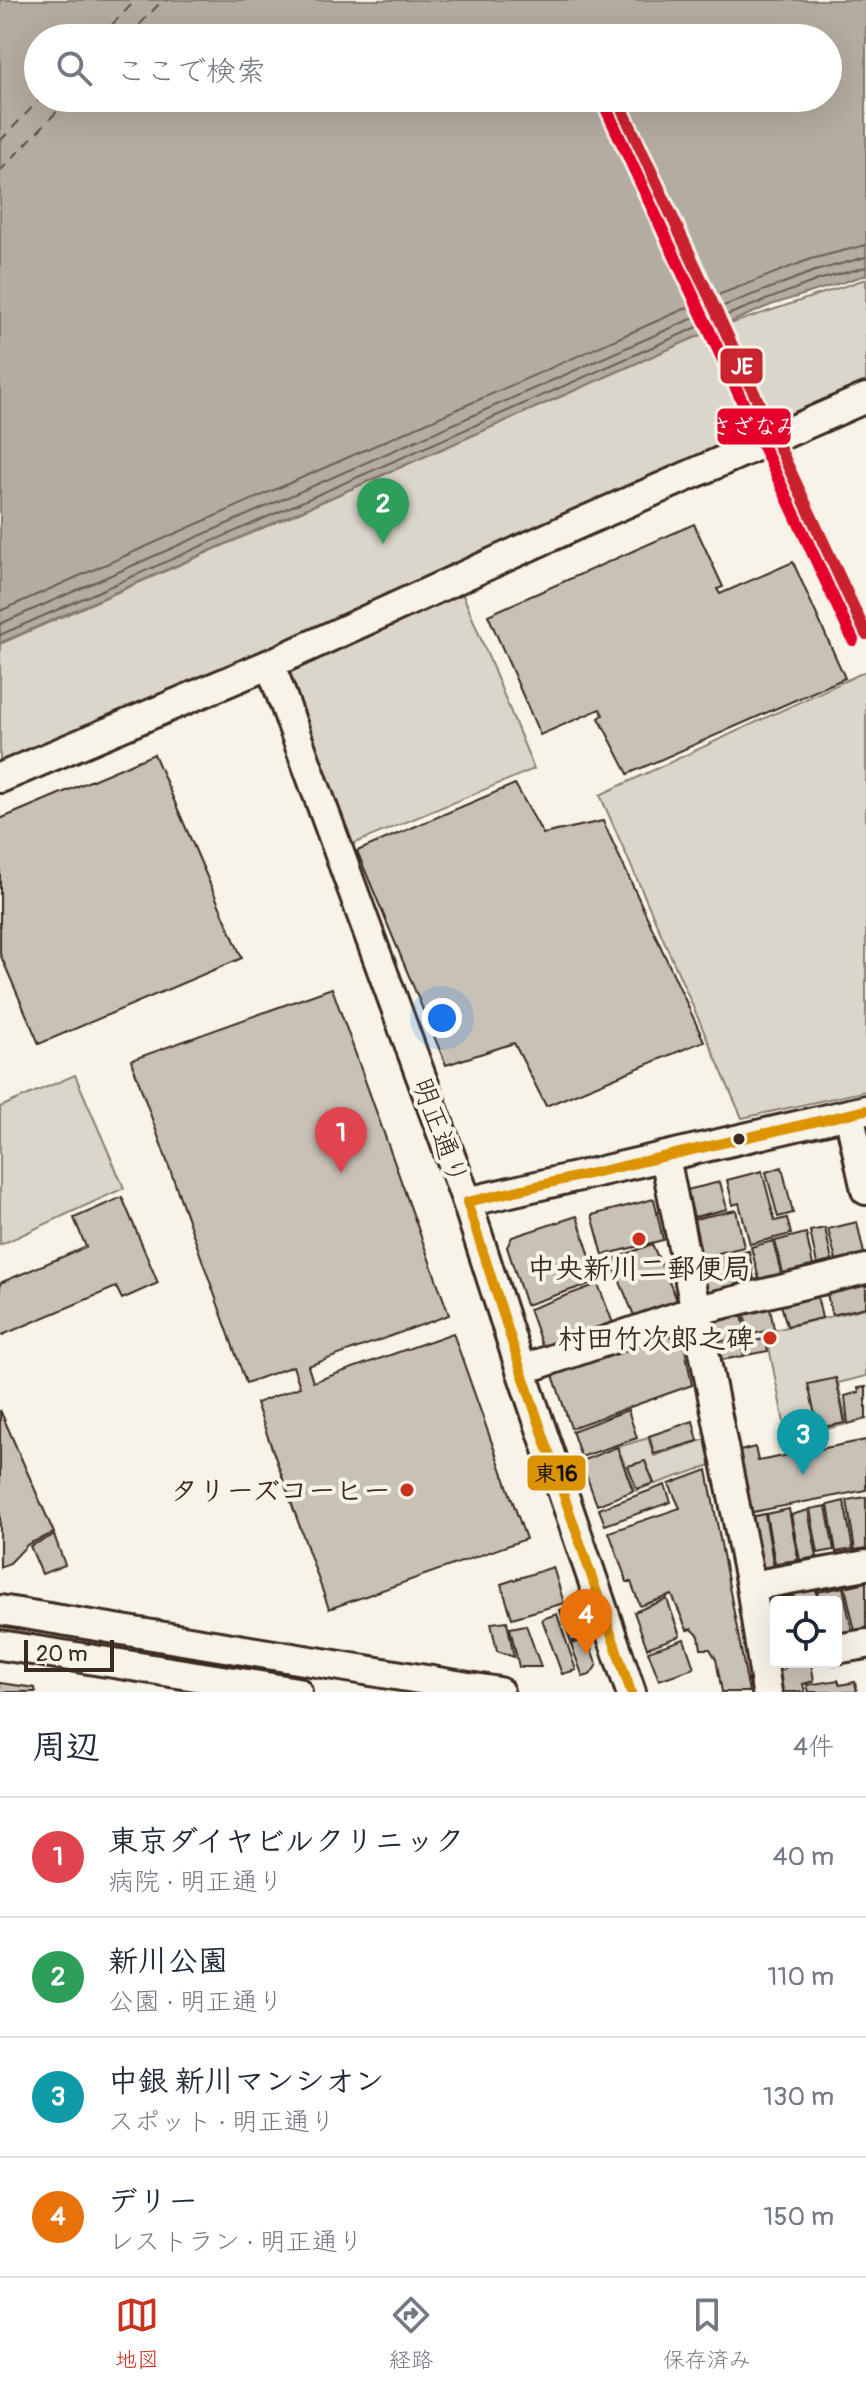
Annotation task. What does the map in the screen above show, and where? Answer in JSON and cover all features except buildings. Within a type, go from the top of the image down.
[{"type":"street","points":[[0,778],[270,664],[866,398]]},
{"type":"street","name":"明正通り","points":[[270,664],[467,1202],[631,1692]]},
{"type":"street","points":[[467,1202],[857,1112],[866,1190]]},
{"type":"street","points":[[665,1157],[694,1311],[769,1661],[767,1692]]},
{"type":"street","points":[[521,1370],[694,1311],[866,1269]]},
{"type":"street","points":[[751,1586],[866,1565]]},
{"type":"street","points":[[0,1610],[499,1692]]},
{"type":"street","points":[[842,1648],[866,1644]]},
{"type":"street","points":[[0,1645],[203,1684],[297,1692]]},
{"type":"shaded area","points":[[866,279],[866,398],[0,777],[0,644],[712,330]]},
{"type":"shaded area","points":[[461,590],[534,769],[353,844],[284,670]]},
{"type":"shaded area","points":[[866,671],[866,1091],[742,1118],[600,795]]},
{"type":"shaded area","points":[[75,1075],[124,1188],[0,1245],[0,1107]]},
{"type":"shaded area","points":[[866,1308],[866,1376],[838,1383],[847,1424],[787,1438],[766,1332]]},
{"type":"shaded area","points":[[648,1438],[654,1456],[706,1439],[711,1465],[635,1491],[618,1447]]},
{"type":"water","points":[[0,0],[866,0],[866,275],[771,305],[0,643]]},
{"type":"ferry route","points":[[113,24],[136,0]]},
{"type":"ferry route","points":[[140,24],[160,3],[168,0]]},
{"type":"ferry route","points":[[0,141],[28,112]]},
{"type":"ferry route","points":[[0,171],[57,112]]},
{"type":"transit line","name":"さざなみ","points":[[608,112],[853,640]]},
{"type":"transit line","name":"JE","points":[[624,112],[866,634]]},
{"type":"transit line","name":"東16","points":[[631,1692],[467,1202],[866,1110]]},
{"type":"place","name":"新川公園","points":[[383,544]]},
{"type":"place","name":"東京ダイヤビルクリニック","points":[[341,1173]]},
{"type":"place","name":"中央新川二郵便局","points":[[639,1239]]},
{"type":"place","name":"村田竹次郎之碑","points":[[770,1338]]},
{"type":"place","name":"中銀 新川マンシオン","points":[[803,1475]]},
{"type":"place","name":"タリーズコーヒー","points":[[407,1490]]},
{"type":"place","name":"デリー","points":[[586,1655]]}]
